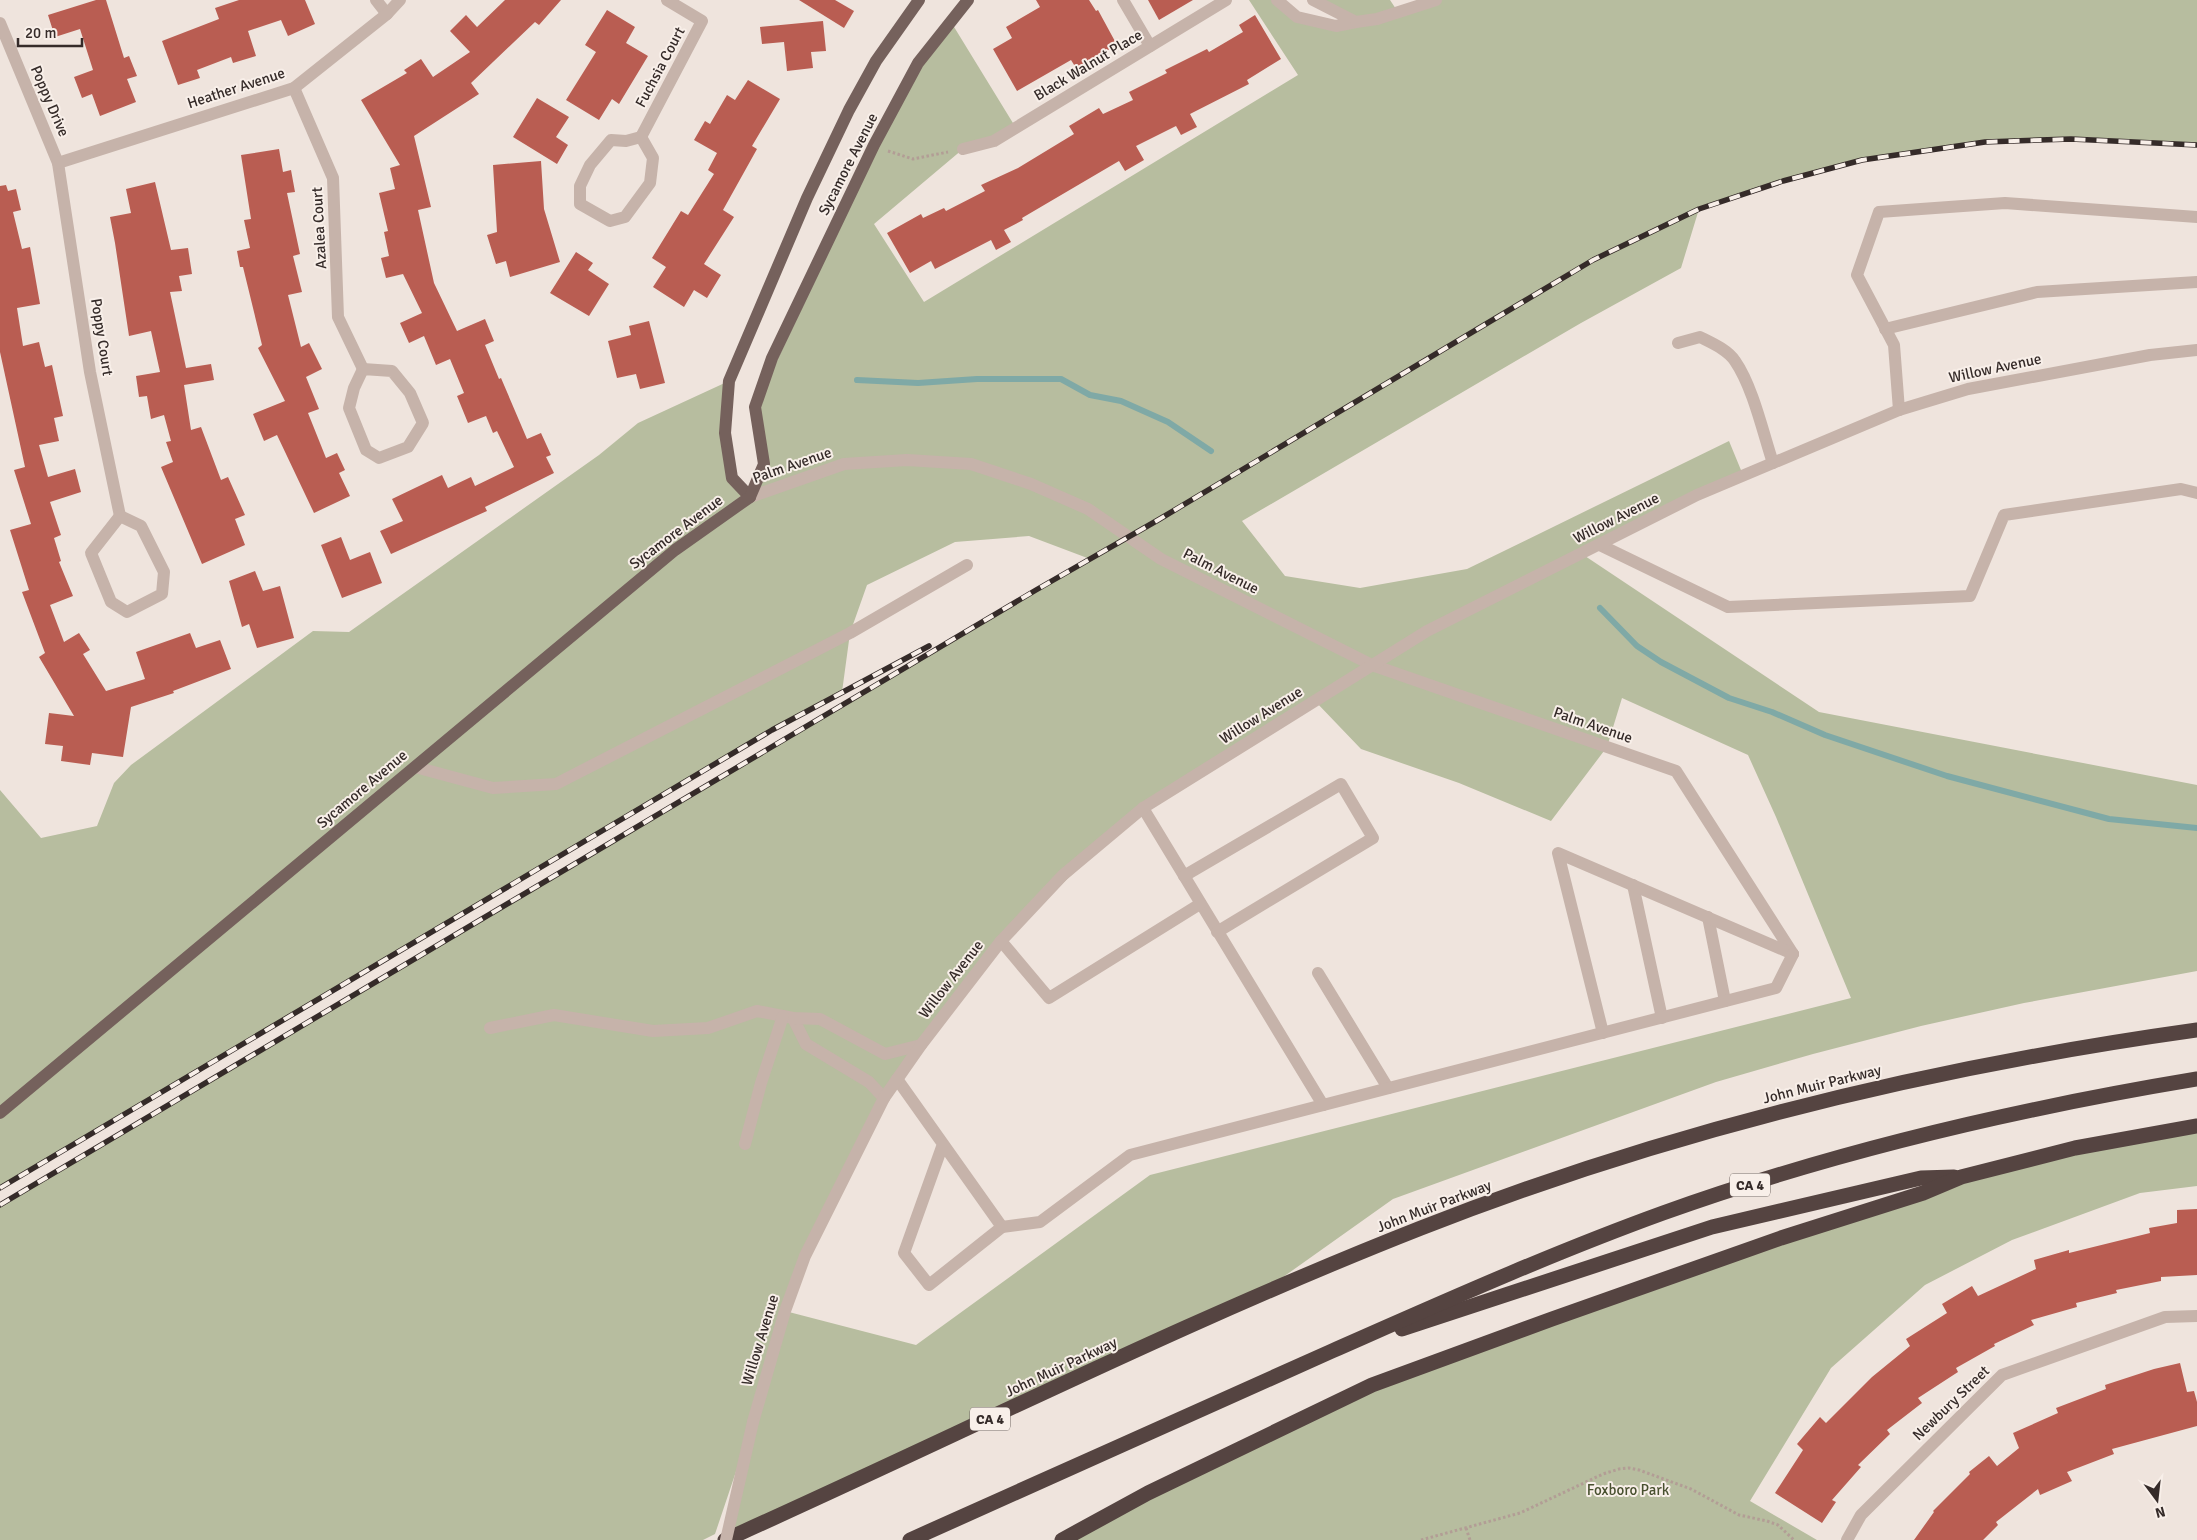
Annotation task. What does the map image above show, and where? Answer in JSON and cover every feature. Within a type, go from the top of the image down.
[{"type":"highway","name":"John Muir Parkway","points":[[726,1540],[1255,1297],[1425,1226],[1520,1192],[1685,1139],[1863,1092],[2042,1054],[2197,1030]]},
{"type":"highway","name":"CA 4","points":[[910,1540],[1322,1355],[1490,1282],[1664,1212],[1754,1183],[1915,1137],[1988,1119],[2116,1092],[2197,1079]]},
{"type":"highway","points":[[1062,1540],[1148,1493],[1372,1385],[1772,1242],[1924,1193],[1961,1177],[2075,1148],[2197,1126]]},
{"type":"highway","points":[[1322,1355],[1712,1227],[1921,1178],[1961,1177]]},
{"type":"main road","name":"Sycamore Avenue","points":[[750,497],[732,478],[725,433],[729,381],[807,198],[849,110],[876,61],[919,0]]},
{"type":"main road","name":"Sycamore Avenue","points":[[0,1113],[675,550],[750,497],[764,464],[755,407],[772,358],[874,146],[918,64],[968,0]]},
{"type":"street","points":[[376,0],[387,14]]},
{"type":"street","name":"Heather Avenue","points":[[58,163],[294,88],[387,14],[400,0]]},
{"type":"street","name":"Fuchsia Court","points":[[641,138],[702,21],[667,0]]},
{"type":"street","points":[[1123,0],[1150,46]]},
{"type":"street","name":"Black Walnut Place","points":[[963,149],[994,141],[1226,0]]},
{"type":"street","points":[[1278,0],[1297,17],[1336,26],[1377,19],[1436,0]]},
{"type":"street","points":[[1312,0],[1356,22]]},
{"type":"street","name":"Poppy Drive","points":[[0,23],[58,163]]},
{"type":"street","name":"Azalea Court","points":[[294,88],[333,178],[338,317],[363,369]]},
{"type":"street","points":[[641,138],[653,158],[650,183],[625,217],[610,221],[580,204],[580,186],[590,165],[612,140],[626,141],[641,138]]},
{"type":"street","name":"Poppy Court","points":[[58,163],[90,372],[120,516]]},
{"type":"street","points":[[1899,410],[1894,345],[1857,275],[1878,212],[2005,203],[2197,217]]},
{"type":"street","points":[[1885,329],[2037,292],[2197,282]]},
{"type":"street","points":[[1678,343],[1700,337],[1717,346],[1735,360],[1746,384],[1773,463]]},
{"type":"street","name":"Willow Avenue","points":[[726,1540],[753,1422],[785,1311],[805,1256],[884,1098],[921,1045],[1001,941],[1063,875],[1143,808],[1426,630],[1600,545],[1697,495],[1899,410],[1968,389],[2150,355],[2197,350]]},
{"type":"street","points":[[363,369],[392,371],[410,393],[423,423],[408,447],[378,458],[366,450],[350,408],[354,388],[363,369]]},
{"type":"street","name":"Palm Avenue","points":[[750,497],[844,464],[907,460],[971,464],[1031,484],[1088,509],[1161,559],[1372,665],[1676,771],[1793,954]]},
{"type":"street","points":[[1600,545],[1728,608],[1970,596],[2004,515],[2181,489],[2197,493]]},
{"type":"street","points":[[120,516],[141,526],[164,572],[162,594],[127,612],[111,602],[91,553],[120,516]]},
{"type":"street","points":[[415,767],[493,788],[556,784],[850,633],[967,565]]},
{"type":"street","points":[[1184,876],[1341,784],[1374,838],[1217,932]]},
{"type":"street","points":[[1143,808],[1323,1105]]},
{"type":"street","points":[[943,1144],[904,1253],[929,1285],[1002,1227],[1040,1222],[1130,1155],[1662,1018],[1776,988],[1793,954],[1558,852],[1603,1033]]},
{"type":"street","points":[[1632,885],[1662,1018]]},
{"type":"street","points":[[1001,941],[1049,998],[1200,904]]},
{"type":"street","points":[[1708,917],[1725,1001]]},
{"type":"street","points":[[1318,973],[1388,1088]]},
{"type":"street","points":[[490,1028],[554,1015],[652,1031],[708,1028],[757,1011],[788,1017],[820,1019],[885,1054],[921,1045]]},
{"type":"street","points":[[788,1017],[806,1044],[869,1082],[884,1098]]},
{"type":"street","points":[[745,1144],[761,1083],[788,1017]]},
{"type":"street","points":[[897,1080],[1002,1227]]},
{"type":"street","name":"Newbury Street","points":[[1847,1540],[1861,1515],[2002,1376],[2166,1316],[2197,1316]]},
{"type":"path","points":[[874,146],[913,159],[963,149]]},
{"type":"path","points":[[1421,1540],[1520,1513],[1619,1468],[1639,1470],[1691,1490],[1739,1515],[1778,1525],[1794,1540]]},
{"type":"path","points":[[1466,1528],[1470,1540]]},
{"type":"green space","points":[[1249,0],[1277,0],[1297,17],[1355,22],[1313,0],[1390,0],[1398,12],[1436,0],[2197,0],[2197,145],[2071,139],[1985,142],[1862,160],[1783,181],[1699,209],[1681,268],[1581,323],[1242,521],[1285,576],[1360,588],[1467,569],[1729,441],[1743,475],[1582,554],[1819,712],[2197,785],[2197,971],[2024,1003],[1921,1026],[1813,1054],[1716,1082],[1393,1199],[1255,1297],[732,1537],[751,1427],[715,1534],[703,1540],[0,1540],[0,1205],[1090,559],[1029,536],[955,542],[867,585],[850,633],[842,692],[772,730],[0,1188],[0,790],[41,838],[97,826],[114,783],[131,765],[313,631],[349,632],[599,455],[638,423],[729,381],[732,478],[750,496],[764,464],[755,407],[918,63],[951,22],[1016,128],[963,149],[874,224],[924,302],[1298,75]],"holes":[[[1622,698],[1748,755],[1776,817],[1851,998],[1150,1175],[916,1345],[785,1311],[884,1098],[1001,941],[1143,808],[1315,701],[1361,749],[1459,783],[1551,821],[1607,747]]]},
{"type":"green space","name":"Foxboro Park","points":[[2197,1126],[2197,1186],[2140,1193],[2012,1240],[1925,1285],[1831,1368],[1750,1501],[1817,1540],[1062,1540],[1372,1385],[1961,1177]]},
{"type":"building","points":[[96,0],[106,0],[124,58],[129,56],[137,76],[127,79],[136,102],[100,116],[92,94],[82,98],[74,77],[93,70],[80,29],[55,37],[48,15]]},
{"type":"building","points":[[239,0],[305,0],[315,24],[288,36],[281,20],[248,31],[256,56],[233,63],[231,57],[197,70],[200,78],[178,85],[162,41],[219,19],[215,8]]},
{"type":"building","points":[[505,0],[561,0],[539,25],[535,22],[471,83],[479,94],[414,136],[431,207],[418,210],[434,283],[457,331],[485,319],[494,341],[485,345],[499,379],[501,378],[527,439],[541,433],[551,455],[546,457],[554,473],[485,507],[487,511],[391,554],[380,531],[403,521],[392,499],[442,475],[448,488],[471,477],[475,486],[514,467],[497,431],[493,433],[486,416],[468,423],[457,396],[464,393],[450,359],[436,365],[424,336],[409,343],[400,323],[422,313],[403,274],[386,278],[381,258],[389,256],[384,232],[388,231],[379,193],[395,189],[390,168],[400,165],[361,100],[407,73],[404,70],[421,59],[433,77],[470,52],[450,31],[466,15],[477,27]]},
{"type":"building","points":[[799,0],[835,0],[854,11],[844,28]]},
{"type":"building","points":[[1036,0],[1089,0],[1096,11],[1098,10],[1117,45],[1076,68],[1071,60],[1017,91],[993,49],[1012,38],[1006,27],[1040,7]]},
{"type":"building","points":[[1148,0],[1193,0],[1159,20]]},
{"type":"building","points":[[607,10],[635,27],[626,43],[648,56],[619,104],[612,99],[599,120],[566,100],[596,52],[585,45]]},
{"type":"building","points":[[1255,15],[1281,59],[1247,80],[1249,84],[1190,114],[1197,127],[1181,135],[1176,126],[1136,146],[1144,160],[1125,171],[1119,161],[1022,218],[1023,220],[1004,230],[1011,242],[996,250],[991,240],[935,269],[931,261],[910,273],[887,233],[921,214],[923,218],[944,208],[946,211],[985,191],[981,185],[1018,168],[1074,134],[1069,126],[1099,108],[1103,114],[1133,100],[1129,92],[1167,73],[1165,70],[1207,49],[1209,52],[1243,32],[1239,25]]},
{"type":"building","points":[[823,21],[826,51],[811,52],[813,68],[787,71],[784,42],[762,44],[760,27]]},
{"type":"building","points":[[748,80],[780,99],[752,146],[757,149],[723,210],[734,217],[704,264],[721,275],[707,298],[694,290],[684,307],[653,287],[666,267],[652,258],[681,211],[688,215],[714,174],[708,170],[717,153],[694,140],[705,121],[710,124],[727,95],[735,100]]},
{"type":"building","points":[[537,98],[569,117],[556,137],[568,145],[557,164],[513,137]]},
{"type":"building","points":[[279,149],[283,172],[291,170],[295,192],[287,193],[300,254],[293,256],[302,292],[288,295],[301,347],[309,343],[322,369],[306,377],[319,409],[308,413],[326,458],[337,453],[345,470],[339,473],[350,496],[314,513],[277,435],[264,441],[253,414],[285,401],[258,348],[262,345],[243,267],[240,267],[237,251],[250,248],[244,220],[251,219],[241,155]]},
{"type":"building","points":[[541,161],[544,209],[560,262],[510,277],[506,261],[496,264],[487,235],[497,232],[493,165]]},
{"type":"building","points":[[155,182],[171,250],[188,248],[192,274],[179,276],[182,291],[170,292],[186,368],[211,364],[214,380],[184,385],[191,430],[201,427],[221,480],[228,477],[245,515],[235,519],[245,545],[202,564],[161,467],[173,462],[166,442],[171,441],[164,415],[151,419],[147,396],[139,397],[136,376],[160,372],[151,331],[129,336],[110,217],[131,213],[126,189]]},
{"type":"building","points":[[6,185],[8,191],[16,189],[21,210],[13,212],[22,249],[30,247],[40,304],[17,308],[23,346],[39,342],[45,367],[52,365],[63,416],[54,418],[59,441],[39,445],[48,477],[75,469],[81,492],[50,502],[61,535],[54,538],[61,561],[59,562],[73,596],[50,605],[64,642],[79,633],[90,650],[83,654],[106,691],[145,679],[136,652],[190,633],[196,648],[220,640],[231,669],[173,691],[174,693],[131,707],[123,757],[92,753],[90,765],[61,761],[63,746],[45,744],[49,713],[74,716],[39,657],[45,653],[22,592],[29,590],[10,530],[31,524],[14,470],[25,467],[0,352],[0,186]]},
{"type":"building","points":[[576,252],[593,263],[588,270],[609,284],[589,316],[550,293]]},
{"type":"building","points":[[649,321],[665,383],[640,389],[636,374],[617,378],[608,341],[631,335],[629,326]]},
{"type":"building","points":[[341,537],[350,560],[370,552],[382,583],[342,598],[321,545]]},
{"type":"building","points":[[255,571],[263,591],[280,586],[294,638],[257,648],[249,624],[242,627],[229,581]]},
{"type":"building","points":[[2197,1209],[2197,1275],[2161,1277],[2161,1281],[2116,1290],[2117,1293],[2076,1303],[2077,1307],[2031,1320],[2034,1325],[1994,1344],[1995,1346],[1956,1368],[1958,1372],[1918,1398],[1922,1403],[1887,1430],[1890,1434],[1858,1465],[1861,1467],[1832,1500],[1836,1502],[1822,1523],[1775,1493],[1803,1450],[1797,1444],[1820,1417],[1826,1423],[1872,1377],[1910,1346],[1906,1339],[1947,1313],[1942,1304],[1972,1286],[1978,1296],[2036,1269],[2034,1260],[2069,1250],[2069,1253],[2150,1233],[2149,1228],[2177,1223],[2177,1210]]},
{"type":"building","points":[[2180,1363],[2187,1392],[2194,1391],[2197,1402],[2197,1426],[2112,1449],[2114,1454],[2067,1472],[2072,1481],[2040,1495],[2038,1489],[1996,1522],[1998,1525],[1983,1540],[1914,1540],[1933,1511],[1970,1474],[1969,1472],[1989,1456],[1997,1466],[2019,1448],[2013,1433],[2058,1413],[2056,1408],[2106,1389],[2105,1385],[2154,1369]]},
{"type":"waterway","points":[[857,380],[918,383],[977,379],[1061,379],[1090,395],[1121,401],[1168,422],[1211,451]]},
{"type":"waterway","points":[[1600,608],[1637,646],[1661,662],[1729,698],[1772,712],[1825,735],[1947,776],[2109,819],[2197,828]]},
{"type":"railway","points":[[0,1205],[1036,590],[1158,520],[1593,260],[1699,209],[1783,181],[1862,160],[1985,142],[2071,139],[2197,145]]},
{"type":"railway","points":[[0,1188],[772,730],[929,646]]}]
